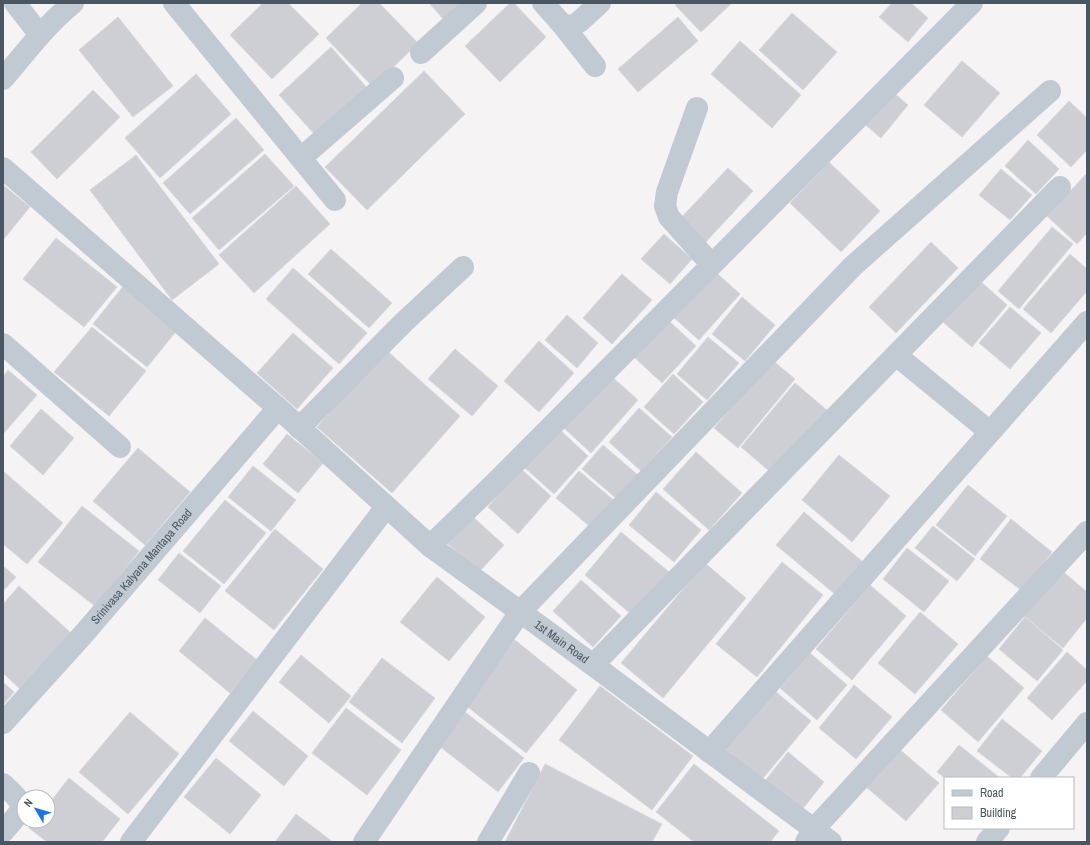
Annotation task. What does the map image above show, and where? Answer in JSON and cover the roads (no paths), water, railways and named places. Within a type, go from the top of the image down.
[{"type":"street","points":[[15,3],[40,35]]},
{"type":"street","points":[[3,80],[40,35],[73,3]]},
{"type":"street","points":[[174,3],[335,200]]},
{"type":"street","points":[[421,53],[476,3]]},
{"type":"street","points":[[543,3],[595,66]]},
{"type":"street","points":[[561,23],[570,27],[579,22],[600,3]]},
{"type":"street","points":[[430,546],[499,479],[972,3]]},
{"type":"street","points":[[301,158],[393,78]]},
{"type":"street","points":[[364,842],[520,612],[853,266],[1050,91]]},
{"type":"street","points":[[697,108],[667,192],[665,206],[669,217],[711,264]]},
{"type":"street","name":"1st Main Road","points":[[3,168],[278,408],[430,546],[709,752],[810,835],[831,842]]},
{"type":"street","points":[[593,665],[1060,187]]},
{"type":"street","points":[[299,428],[403,323],[463,267]]},
{"type":"street","points":[[709,752],[1087,322]]},
{"type":"street","points":[[3,344],[120,446]]},
{"type":"street","points":[[896,355],[990,432]]},
{"type":"street","name":"Srinivasa Kalyana Mantapa Road","points":[[3,723],[81,637],[278,408]]},
{"type":"street","points":[[131,842],[386,507]]},
{"type":"street","points":[[810,835],[1087,532]]},
{"type":"street","points":[[1041,777],[1087,722]]},
{"type":"street","points":[[488,842],[529,773]]},
{"type":"street","points":[[3,784],[18,798],[21,806],[20,811],[3,832]]},
{"type":"street","points":[[987,842],[998,829]]}]
